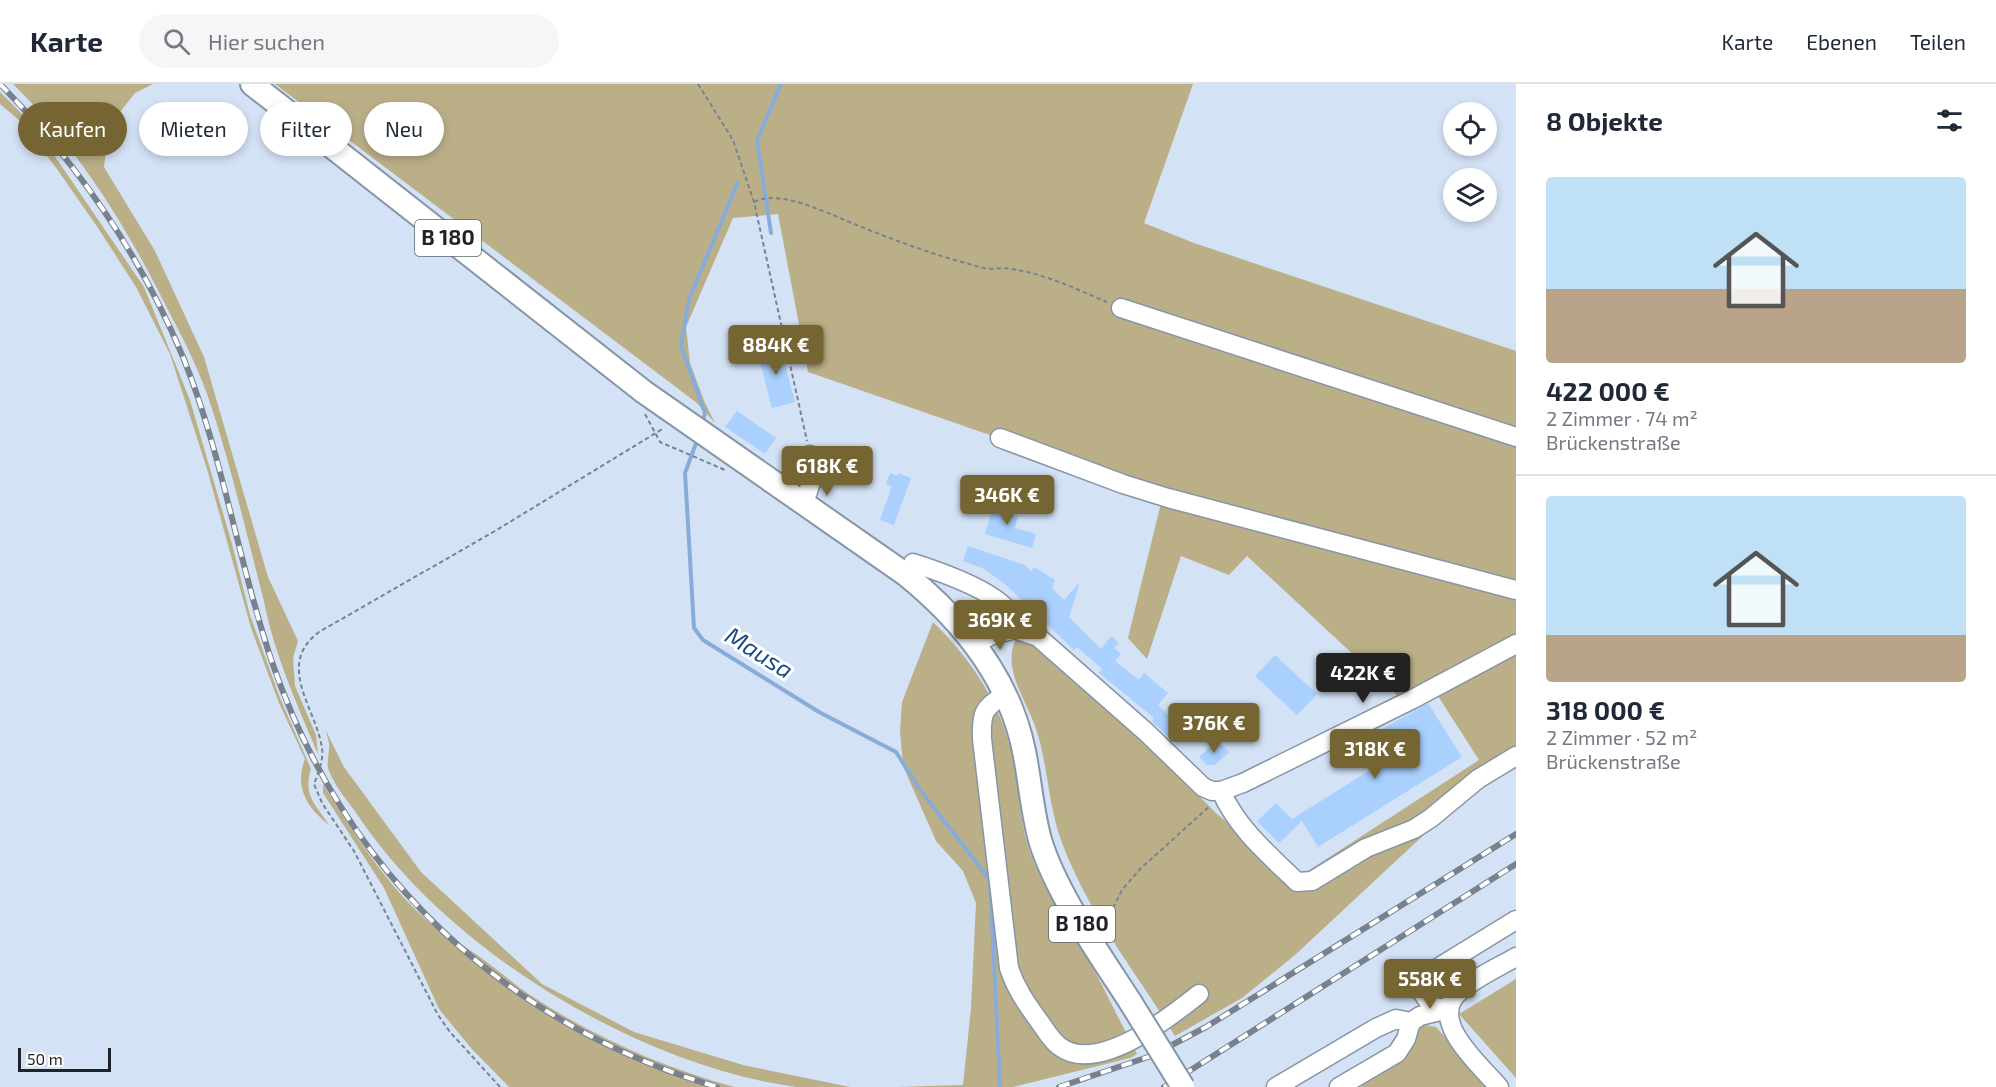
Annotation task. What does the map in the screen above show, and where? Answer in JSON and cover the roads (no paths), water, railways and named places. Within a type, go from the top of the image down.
[{"type":"main road","name":"B 180","points":[[252,84],[676,415],[904,574],[939,601],[975,644],[1005,695],[1017,722],[1032,806],[1041,841],[1068,900],[1183,1087]]},
{"type":"street","points":[[1121,308],[1516,437]]},
{"type":"street","points":[[1000,438],[1123,484],[1168,498],[1516,590]]},
{"type":"street","points":[[803,503],[811,489],[813,478],[810,456]]},
{"type":"street","points":[[913,563],[948,574],[988,595],[1011,614],[1015,629]]},
{"type":"street","points":[[975,644],[990,636],[1015,629],[1038,637],[1203,787],[1212,791],[1221,791],[1243,783],[1412,700],[1516,644]]},
{"type":"street","points":[[1005,695],[991,703],[983,713],[982,739],[1008,957],[1016,989],[1060,1047],[1077,1053],[1100,1052],[1118,1047],[1168,1018],[1199,994]]},
{"type":"street","points":[[1221,791],[1236,820],[1266,852],[1297,882],[1312,881],[1366,848],[1414,829],[1478,779],[1516,756]]},
{"type":"street","points":[[1448,1009],[1432,1007],[1415,982],[1516,920]]},
{"type":"street","points":[[1499,1087],[1456,1036],[1450,1026],[1448,1009],[1458,993],[1516,957]]},
{"type":"street","points":[[1339,1087],[1358,1080],[1397,1053],[1406,1039],[1411,1022],[1420,1016],[1448,1009]]},
{"type":"street","points":[[1276,1087],[1376,1028],[1395,1019],[1411,1022]]},
{"type":"waterway","points":[[771,233],[757,140],[781,84]]},
{"type":"waterway","name":"Mausa","points":[[702,425],[705,413],[681,346],[689,299],[738,182]]},
{"type":"waterway","name":"Mausa","points":[[698,438],[685,473],[694,628],[703,640],[819,712],[896,752],[921,791],[990,880],[1000,1087]]},
{"type":"railway","points":[[0,84],[81,178],[127,246],[166,319],[183,357],[209,432],[249,586],[272,662],[303,739],[342,809],[388,873],[442,930],[501,980],[567,1023],[639,1059],[717,1087]]},
{"type":"railway","points":[[1059,1087],[1151,1056],[1206,1027],[1516,834]]},
{"type":"railway","points":[[1164,1087],[1516,864]]}]
